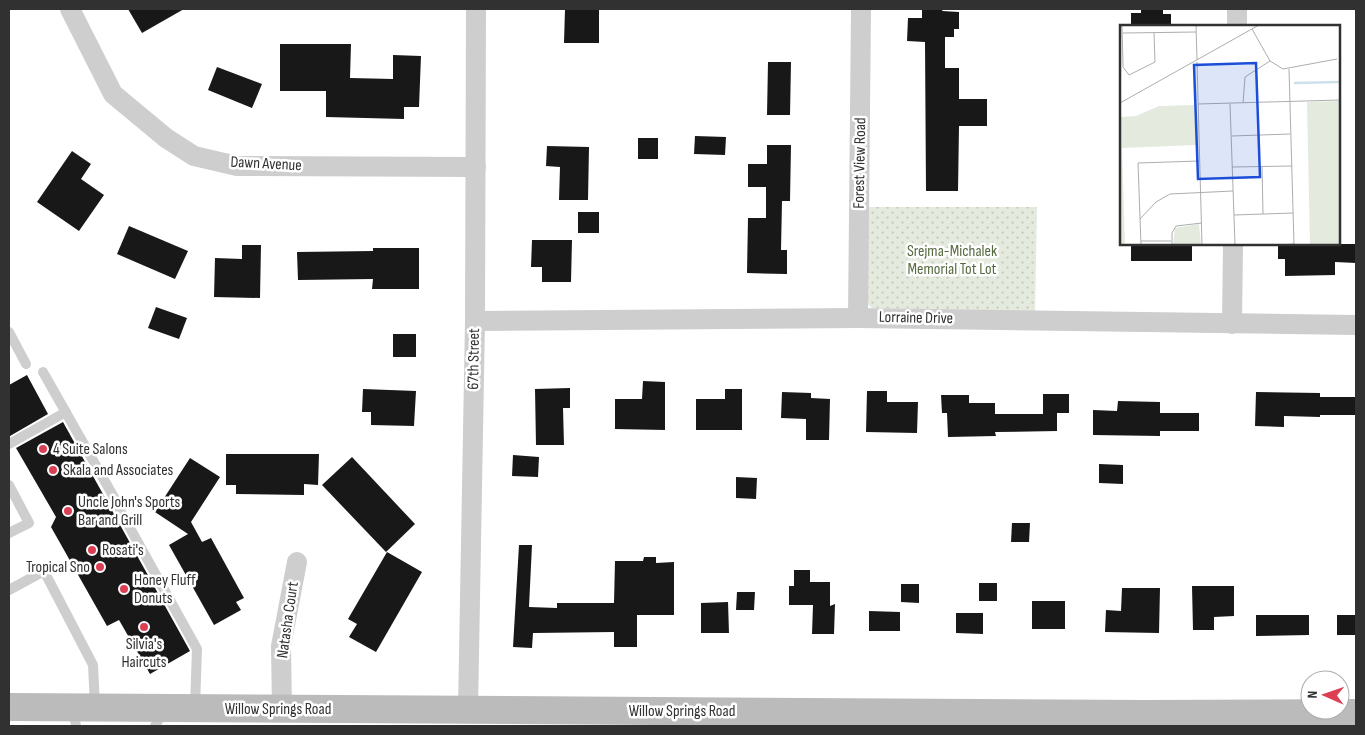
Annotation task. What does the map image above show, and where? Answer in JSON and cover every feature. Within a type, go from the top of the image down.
[{"type":"main road","name":"Willow Springs Road","points":[[9,706],[81,713],[161,717],[195,708],[277,712],[1144,720],[1356,713]]},
{"type":"street","name":"Dawn Avenue","points":[[70,9],[113,94],[166,138],[194,156],[237,166],[476,167]]},
{"type":"street","name":"67th Street","points":[[457,713],[475,321],[476,9]]},
{"type":"street","name":"Forest View Road","points":[[858,318],[861,9]]},
{"type":"street","points":[[1237,9],[1237,25]]},
{"type":"street","points":[[1232,324],[1234,245]]},
{"type":"street","name":"Lorraine Drive","points":[[475,321],[858,318],[1356,325]]},
{"type":"street","name":"Natasha Court","points":[[277,712],[281,646],[297,562]]},
{"type":"lane","points":[[9,332],[26,364]]},
{"type":"lane","points":[[43,372],[197,648],[195,708]]},
{"type":"lane","points":[[9,444],[66,412]]},
{"type":"lane","points":[[9,485],[28,523],[9,533]]},
{"type":"lane","points":[[9,590],[44,571],[93,664],[81,713]]},
{"type":"green space","name":"Srejma-Michalek Memorial Tot Lot","points":[[868,207],[1037,207],[1035,313],[872,308],[868,304],[867,299]]},
{"type":"building","points":[[128,9],[184,9],[142,33]]},
{"type":"building","points":[[565,9],[599,9],[599,43],[564,43]]},
{"type":"building","points":[[922,9],[943,9],[942,11],[959,12],[959,29],[954,29],[954,37],[945,37],[945,68],[959,68],[959,99],[987,99],[987,126],[959,126],[958,191],[926,191],[925,42],[907,41],[908,18],[922,18]]},
{"type":"building","points":[[1141,9],[1163,9],[1163,14],[1171,14],[1171,25],[1131,25],[1131,13],[1141,13]]},
{"type":"building","points":[[280,44],[351,44],[350,78],[393,79],[393,55],[421,56],[419,107],[404,107],[404,119],[326,117],[326,91],[280,91]]},
{"type":"building","points":[[768,62],[791,62],[790,115],[767,115]]},
{"type":"building","points":[[217,67],[262,84],[252,108],[208,90]]},
{"type":"building","points":[[695,136],[726,137],[725,155],[694,154]]},
{"type":"building","points":[[638,138],[658,138],[658,159],[638,159]]},
{"type":"building","points":[[767,145],[791,145],[790,201],[782,201],[781,250],[787,250],[787,274],[747,273],[748,218],[766,218],[766,187],[748,187],[748,164],[767,164]]},
{"type":"building","points":[[547,146],[589,147],[588,200],[559,200],[560,167],[546,166]]},
{"type":"building","points":[[72,151],[91,164],[81,179],[104,195],[79,231],[37,202]]},
{"type":"building","points":[[578,212],[599,212],[599,233],[578,233]]},
{"type":"building","points":[[129,226],[188,251],[175,279],[117,254]]},
{"type":"building","points":[[532,240],[572,240],[571,282],[542,282],[542,267],[531,267]]},
{"type":"building","points":[[1356,244],[1356,263],[1335,262],[1335,275],[1285,276],[1285,259],[1278,259],[1278,245]]},
{"type":"building","points":[[242,245],[261,245],[260,298],[214,297],[215,258],[242,259]]},
{"type":"building","points":[[1131,245],[1192,245],[1192,261],[1131,261]]},
{"type":"building","points":[[373,248],[419,248],[419,289],[372,289],[373,279],[298,280],[297,252],[373,251]]},
{"type":"building","points":[[156,307],[187,318],[179,339],[148,328]]},
{"type":"building","points":[[393,334],[416,334],[416,357],[393,357]]},
{"type":"building","points":[[27,375],[48,414],[10,436],[9,385]]},
{"type":"building","points":[[643,381],[665,382],[665,430],[615,429],[615,399],[642,399]]},
{"type":"building","points":[[570,388],[570,408],[563,408],[564,445],[536,445],[535,389]]},
{"type":"building","points":[[363,389],[416,391],[414,426],[371,425],[371,412],[362,412]]},
{"type":"building","points":[[725,389],[742,389],[742,430],[696,430],[696,399],[725,399]]},
{"type":"building","points":[[867,391],[887,391],[887,402],[918,402],[917,433],[866,432]]},
{"type":"building","points":[[782,392],[811,393],[811,398],[830,399],[829,440],[806,440],[806,419],[781,418]]},
{"type":"building","points":[[1256,392],[1320,393],[1320,397],[1356,397],[1356,415],[1284,416],[1284,427],[1255,426]]},
{"type":"building","points":[[1043,394],[1069,394],[1069,413],[1057,413],[1057,431],[995,432],[996,436],[948,437],[947,413],[942,413],[941,395],[969,395],[969,403],[995,403],[995,414],[1043,414]]},
{"type":"building","points":[[1118,401],[1160,402],[1160,413],[1199,413],[1199,431],[1160,431],[1160,436],[1093,435],[1093,410],[1117,411]]},
{"type":"building","points":[[63,422],[190,651],[150,674],[119,620],[107,626],[51,527],[56,517],[16,448]]},
{"type":"building","points":[[226,454],[319,454],[318,485],[304,484],[304,495],[236,494],[236,485],[226,485]]},
{"type":"building","points":[[513,455],[539,457],[538,477],[512,476]]},
{"type":"building","points":[[352,457],[415,524],[386,552],[322,485]]},
{"type":"building","points":[[190,458],[220,477],[191,522],[202,542],[211,538],[244,598],[236,602],[241,610],[214,625],[169,545],[188,534],[155,512]]},
{"type":"building","points":[[1099,464],[1123,465],[1123,484],[1099,483]]},
{"type":"building","points":[[736,477],[757,478],[756,499],[736,498]]},
{"type":"building","points":[[1012,523],[1030,523],[1029,542],[1011,542]]},
{"type":"building","points":[[519,545],[532,545],[529,607],[557,608],[557,603],[614,603],[615,561],[643,561],[644,557],[656,557],[656,563],[674,562],[674,615],[637,615],[637,647],[614,647],[614,632],[533,633],[532,648],[513,647]]},
{"type":"building","points":[[387,552],[422,572],[376,652],[349,637],[357,624],[348,619]]},
{"type":"building","points":[[794,570],[810,570],[810,582],[830,582],[830,606],[835,604],[834,634],[812,634],[813,605],[789,605],[789,586],[794,586]]},
{"type":"building","points":[[979,583],[997,583],[997,601],[979,601]]},
{"type":"building","points":[[901,584],[919,584],[919,603],[901,602]]},
{"type":"building","points":[[1192,586],[1234,586],[1234,616],[1214,617],[1214,630],[1193,630]]},
{"type":"building","points":[[1122,588],[1160,588],[1159,633],[1105,632],[1106,610],[1121,611]]},
{"type":"building","points":[[737,592],[755,592],[754,610],[736,610]]},
{"type":"building","points":[[1032,601],[1065,601],[1065,629],[1032,629]]},
{"type":"building","points":[[728,602],[729,633],[701,633],[701,603]]},
{"type":"building","points":[[869,611],[900,612],[900,631],[869,631]]},
{"type":"building","points":[[956,613],[983,613],[983,634],[956,633]]},
{"type":"building","points":[[1256,615],[1309,615],[1309,635],[1256,636]]},
{"type":"building","points":[[1337,615],[1356,615],[1356,635],[1337,635]]},
{"type":"place","name":"4 Suite Salons","points":[[43,449]]},
{"type":"place","name":"Skala and Associates","points":[[53,470]]},
{"type":"place","name":"Uncle John's Sports Bar and Grill","points":[[68,511]]},
{"type":"place","name":"Rosati's","points":[[92,550]]},
{"type":"place","name":"Tropical Sno","points":[[100,567]]},
{"type":"place","name":"Honey Fluff Donuts","points":[[124,589]]},
{"type":"place","name":"Silvia's Haircuts","points":[[144,627]]}]
